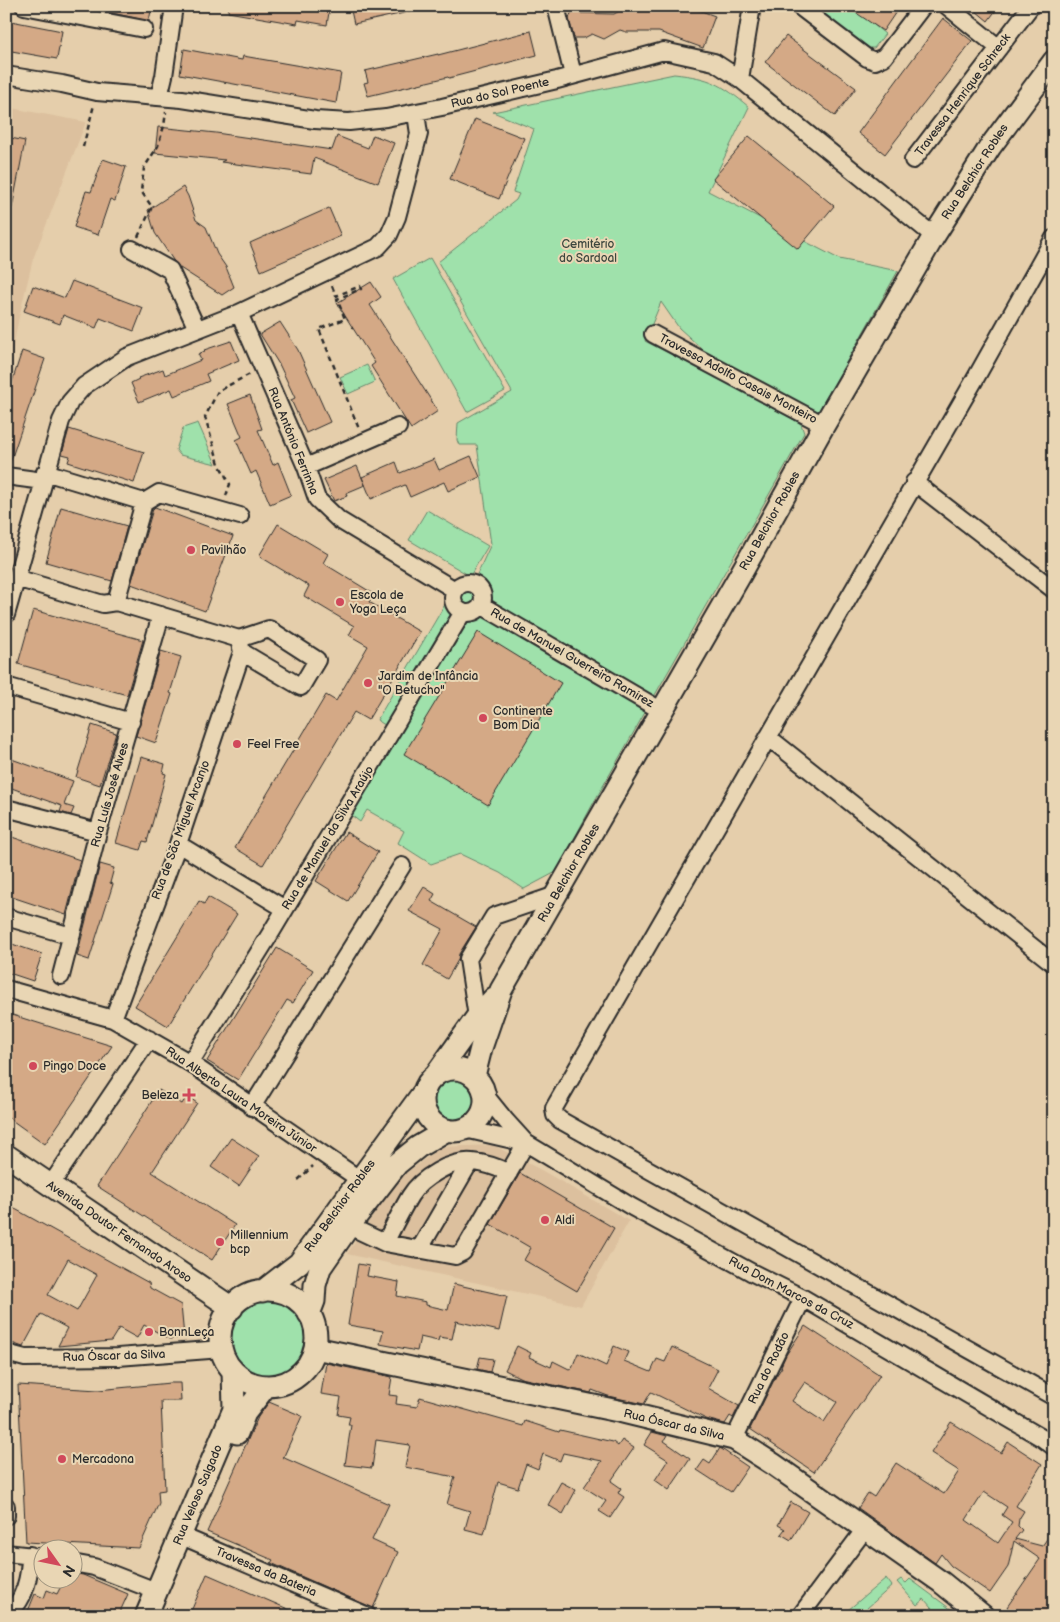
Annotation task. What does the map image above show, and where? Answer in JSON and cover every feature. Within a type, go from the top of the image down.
[{"type":"main road","name":"Rua Belchior Robles","points":[[474,1076],[481,1048],[501,990],[740,576],[824,425],[934,236],[990,146],[1054,62]]},
{"type":"main road","name":"Rua Belchior Robles","points":[[263,1290],[299,1262],[476,1017],[501,990]]},
{"type":"main road","points":[[455,1069],[465,1071],[474,1076],[481,1084],[485,1095],[483,1112],[472,1125],[456,1130],[432,1122],[427,1115],[423,1098],[430,1083],[444,1070],[455,1069]]},
{"type":"main road","name":"Rua Belchior Robles","points":[[310,1314],[320,1268],[349,1226],[397,1164],[418,1147],[456,1130]]},
{"type":"main road","name":"Avenida Doutor Fernando Aroso","points":[[6,1155],[232,1308]]},
{"type":"main road","points":[[263,1290],[277,1291],[290,1295],[301,1303],[310,1314],[316,1336],[311,1361],[304,1372],[292,1380],[266,1386],[254,1384],[233,1370],[226,1360],[222,1349],[221,1334],[224,1320],[232,1308],[241,1299],[263,1290]]},
{"type":"main road","name":"Rua Óscar da Silva","points":[[315,1348],[613,1410],[734,1439],[773,1464],[941,1582],[982,1616]]},
{"type":"main road","name":"Rua Veloso Salgado","points":[[146,1616],[234,1409],[233,1370]]},
{"type":"main road","name":"Rua Veloso Salgado","points":[[160,1616],[245,1413],[266,1386]]},
{"type":"street","points":[[24,6],[73,11],[144,29]]},
{"type":"street","points":[[164,97],[164,76],[174,6]]},
{"type":"street","points":[[556,6],[573,75]]},
{"type":"street","points":[[740,79],[752,6]]},
{"type":"street","points":[[800,7],[867,58],[875,61],[884,57],[923,6]]},
{"type":"street","points":[[946,6],[999,48]]},
{"type":"street","name":"Travessa Henrique Schreck","points":[[913,160],[1031,6]]},
{"type":"street","name":"Rua do Sol Poente","points":[[6,75],[97,92],[164,97],[315,120],[348,122],[416,112],[573,75],[664,51],[714,62],[740,79],[934,236]]},
{"type":"street","points":[[6,615],[14,570],[61,420],[70,402],[84,386],[127,357],[239,313],[378,247],[389,235],[397,217],[420,134],[416,112]]},
{"type":"street","points":[[1054,238],[974,381],[554,1108],[555,1115],[560,1120],[1054,1397]]},
{"type":"street","points":[[132,249],[170,270],[197,329]]},
{"type":"street","name":"Rua António Ferrinha","points":[[239,313],[306,467],[317,499],[339,520],[455,590]]},
{"type":"street","name":"Travessa Adolfo Casais Monteiro","points":[[653,334],[824,425]]},
{"type":"street","points":[[306,467],[398,427]]},
{"type":"street","points":[[6,476],[44,477],[144,502]]},
{"type":"street","points":[[914,482],[1054,590]]},
{"type":"street","points":[[116,602],[144,502],[159,493],[240,516]]},
{"type":"street","points":[[14,570],[104,604],[116,602],[161,615]]},
{"type":"street","points":[[462,584],[476,584],[482,591],[483,601],[474,612],[463,612],[455,605],[453,595],[455,590],[462,584]]},
{"type":"street","name":"Rua de Manuel Guerreiro Ramirez","points":[[481,605],[662,711]]},
{"type":"street","name":"Rua de Manuel da Silva Araújo","points":[[190,1063],[285,909],[463,612]]},
{"type":"street","name":"Rua de São Miguel Arcanjo","points":[[113,1019],[178,844],[240,646],[161,615]]},
{"type":"street","name":"Rua Luís José Alves","points":[[61,976],[98,832],[161,615]]},
{"type":"street","points":[[6,686],[131,722]]},
{"type":"street","points":[[768,737],[1054,964]]},
{"type":"street","points":[[6,808],[98,832]]},
{"type":"street","points":[[178,844],[285,909]]},
{"type":"street","points":[[252,1107],[402,866]]},
{"type":"street","points":[[476,1017],[468,959],[494,916],[556,895]]},
{"type":"street","points":[[6,918],[72,936]]},
{"type":"street","name":"Rua Alberto Laura Moreira Júnior","points":[[6,989],[113,1019],[190,1063],[359,1179]]},
{"type":"street","points":[[50,1186],[149,1039]]},
{"type":"street","name":"Rua Dom Marcos da Cruz","points":[[485,1095],[526,1143],[632,1207],[803,1298],[1042,1438],[1054,1447]]},
{"type":"street","name":"Rua Dom Marcos da Cruz","points":[[456,1130],[526,1143]]},
{"type":"street","points":[[349,1226],[385,1243],[455,1256],[463,1252],[526,1143]]},
{"type":"street","points":[[385,1243],[411,1194],[428,1177],[447,1167],[470,1162],[493,1166],[509,1173]]},
{"type":"street","points":[[419,1250],[470,1162]]},
{"type":"street","name":"Rua do Rodão","points":[[734,1439],[803,1298]]},
{"type":"street","name":"Rua Óscar da Silva","points":[[6,1353],[25,1358],[118,1357],[222,1349]]},
{"type":"street","points":[[6,1506],[6,1516]]},
{"type":"street","points":[[800,1616],[865,1529]]},
{"type":"street","name":"Travessa da Bateria","points":[[191,1540],[368,1616]]},
{"type":"street","points":[[6,1553],[32,1556]]},
{"type":"street","points":[[82,1565],[94,1567],[156,1590]]},
{"type":"street","points":[[6,1614],[15,1608],[32,1568]]},
{"type":"path","points":[[132,249],[152,207],[141,191],[144,168],[158,146],[164,126],[164,97]]},
{"type":"path","points":[[326,272],[336,296],[360,286],[361,289],[337,299],[345,319],[319,329],[364,442]]},
{"type":"path","points":[[222,511],[230,484],[219,464],[205,417],[218,391],[262,367]]},
{"type":"path","points":[[298,1180],[310,1171],[322,1154]]},
{"type":"shaded area","points":[[6,107],[86,122],[33,259],[6,383]]},
{"type":"shaded area","points":[[493,1145],[543,1171],[629,1221],[581,1306],[347,1254],[396,1181],[441,1147]]},
{"type":"green space","points":[[812,6],[851,6],[885,34],[874,48],[869,48]]},
{"type":"green space","name":"Cemitério do Sardoal","points":[[674,74],[697,77],[714,83],[730,92],[749,107],[708,191],[839,259],[898,271],[818,412],[712,358],[679,328],[661,302],[645,341],[774,408],[801,424],[804,433],[556,872],[524,889],[500,873],[460,854],[431,864],[398,843],[404,831],[367,810],[360,822],[351,815],[400,735],[377,720],[447,601],[474,581],[491,544],[477,445],[459,445],[457,440],[458,423],[512,392],[438,262],[516,200],[519,194],[513,192],[534,129],[493,112]]},
{"type":"green space","points":[[430,258],[505,391],[467,412],[393,279]]},
{"type":"green space","points":[[367,365],[375,382],[348,394],[340,377]]},
{"type":"green space","points":[[198,423],[216,464],[180,455],[176,450],[183,428]]},
{"type":"green space","points":[[427,510],[488,546],[470,576],[409,540]]},
{"type":"green space","points":[[455,1077],[464,1079],[472,1084],[477,1092],[479,1101],[477,1110],[472,1118],[464,1123],[455,1125],[446,1123],[438,1118],[433,1110],[431,1101],[433,1092],[438,1084],[446,1079]]},
{"type":"green space","points":[[269,1300],[284,1303],[297,1311],[305,1324],[308,1339],[305,1354],[297,1367],[284,1375],[269,1378],[254,1375],[241,1367],[233,1354],[230,1339],[233,1324],[241,1311],[254,1303]]},
{"type":"green space","points":[[886,1578],[892,1586],[858,1616],[841,1616]]},
{"type":"green space","points":[[901,1579],[906,1583],[910,1579],[960,1616],[939,1616],[924,1599],[917,1605],[897,1582]]},
{"type":"building","points":[[98,6],[152,6],[149,21],[98,10]]},
{"type":"building","points":[[229,6],[330,6],[327,25],[298,20],[297,24],[228,12]]},
{"type":"building","points":[[350,6],[413,6],[413,11],[354,24]]},
{"type":"building","points":[[629,6],[688,6],[715,16],[703,48],[659,32],[626,32],[620,30],[604,39],[592,34],[584,38],[574,38],[569,19],[571,13],[614,14]]},
{"type":"building","points":[[846,6],[900,6],[883,31]]},
{"type":"building","points":[[970,6],[999,6],[988,21]]},
{"type":"building","points":[[943,18],[972,41],[885,154],[858,133]]},
{"type":"building","points":[[6,20],[62,31],[57,59],[6,50]]},
{"type":"building","points":[[531,31],[537,55],[449,78],[368,96],[364,83],[368,82],[365,71],[438,55]]},
{"type":"building","points":[[786,36],[856,88],[835,116],[765,62]]},
{"type":"building","points":[[184,49],[242,60],[243,56],[341,73],[336,103],[180,74]]},
{"type":"building","points":[[475,119],[524,138],[499,199],[450,179]]},
{"type":"building","points":[[158,127],[216,133],[332,150],[337,136],[368,148],[373,135],[394,143],[378,183],[314,158],[311,174],[221,162],[225,160],[155,153]]},
{"type":"building","points":[[749,136],[834,206],[798,249],[713,179]]},
{"type":"building","points":[[6,137],[25,141],[12,208],[6,208]]},
{"type":"building","points":[[103,159],[126,167],[115,201],[110,199],[98,235],[74,227],[86,191],[91,192]]},
{"type":"building","points":[[183,187],[196,220],[206,227],[234,287],[222,295],[180,268],[155,233],[148,210]]},
{"type":"building","points":[[329,208],[341,236],[261,271],[250,243]]},
{"type":"building","points":[[72,281],[143,308],[134,331],[100,318],[96,328],[63,315],[60,324],[24,311],[33,286],[65,298]]},
{"type":"building","points":[[371,282],[381,297],[370,305],[438,411],[411,429],[371,366],[375,363],[337,303]]},
{"type":"building","points":[[280,322],[298,350],[330,422],[306,433],[291,400],[295,398],[280,366],[260,334]]},
{"type":"building","points":[[231,341],[239,360],[206,374],[209,381],[174,396],[171,389],[139,402],[131,383],[138,378],[163,369],[165,375],[201,360],[198,354],[204,350]]},
{"type":"building","points":[[22,351],[45,359],[9,466],[6,466],[6,390],[8,384],[11,385]]},
{"type":"building","points":[[250,395],[262,429],[258,430],[273,465],[278,462],[291,495],[270,504],[256,471],[251,474],[236,440],[242,437],[228,404]]},
{"type":"building","points":[[69,429],[144,452],[134,483],[68,462],[70,456],[62,454]]},
{"type":"building","points":[[471,456],[480,477],[448,491],[444,482],[410,497],[405,485],[371,499],[362,477],[396,462],[400,473],[434,459],[439,470]]},
{"type":"building","points":[[357,466],[365,485],[346,493],[347,496],[334,501],[324,480]]},
{"type":"building","points":[[61,507],[127,526],[112,581],[46,562]]},
{"type":"building","name":"Pavilhão","points":[[155,507],[233,536],[205,611],[131,584]]},
{"type":"building","points":[[278,524],[328,554],[323,563],[374,594],[369,602],[420,632],[368,720],[354,712],[263,865],[235,848],[326,695],[336,701],[368,646],[349,635],[354,626],[304,596],[309,586],[259,556]]},
{"type":"building","points":[[33,610],[143,640],[127,695],[18,664]]},
{"type":"building","name":"Continente Bom Dia","points":[[478,632],[561,683],[488,805],[404,754]]},
{"type":"building","points":[[161,651],[181,657],[170,693],[172,694],[156,743],[136,736]]},
{"type":"building","points":[[92,725],[116,733],[100,785],[76,777]]},
{"type":"building","points":[[6,757],[73,781],[64,805],[74,808],[71,815],[60,812],[62,806],[6,786]]},
{"type":"building","points":[[141,757],[165,764],[163,773],[166,774],[147,842],[143,841],[140,850],[116,843]]},
{"type":"building","points":[[346,832],[378,852],[348,901],[316,881]]},
{"type":"building","points":[[6,835],[80,860],[66,915],[6,895]]},
{"type":"building","points":[[100,864],[114,868],[110,883],[113,884],[89,960],[77,956]]},
{"type":"building","points":[[424,887],[435,894],[431,901],[476,927],[459,954],[458,960],[447,979],[423,965],[443,929],[409,911]]},
{"type":"building","points":[[208,897],[237,914],[168,1026],[135,1006],[199,901],[204,904]]},
{"type":"building","points":[[6,942],[42,954],[33,981],[6,972]]},
{"type":"building","points":[[277,948],[313,970],[293,1003],[287,1000],[238,1080],[207,1061]]},
{"type":"building","points":[[6,1013],[112,1046],[45,1144],[6,1116],[6,1067],[12,1057],[6,1053]]},
{"type":"building","points":[[159,1090],[182,1104],[187,1096],[197,1103],[152,1172],[235,1225],[212,1260],[97,1186]]},
{"type":"building","points":[[231,1138],[259,1156],[239,1186],[211,1167]]},
{"type":"building","points":[[520,1173],[614,1228],[577,1291],[524,1260],[531,1248],[490,1224]]},
{"type":"building","points":[[6,1204],[149,1283],[150,1288],[181,1305],[184,1337],[170,1339],[144,1325],[137,1338],[119,1328],[111,1341],[58,1346],[67,1328],[41,1314],[23,1347],[6,1341]],"holes":[[[68,1259],[97,1275],[77,1311],[48,1295]]]},
{"type":"building","points":[[358,1264],[369,1266],[367,1276],[399,1282],[397,1296],[426,1302],[426,1305],[448,1310],[454,1284],[507,1296],[499,1331],[456,1321],[452,1339],[439,1337],[438,1341],[420,1337],[417,1351],[380,1344],[383,1331],[348,1325]]},
{"type":"building","points":[[805,1326],[880,1375],[814,1472],[750,1429],[782,1367],[786,1355]],"holes":[[[805,1382],[837,1402],[824,1422],[792,1401]]]},
{"type":"building","points":[[517,1346],[531,1353],[529,1357],[551,1367],[553,1361],[571,1370],[578,1353],[606,1366],[614,1346],[628,1352],[624,1361],[651,1372],[657,1359],[665,1362],[672,1347],[718,1369],[708,1388],[739,1406],[733,1418],[730,1416],[725,1424],[706,1419],[651,1392],[644,1404],[608,1396],[592,1390],[591,1393],[521,1378],[505,1370]]},
{"type":"building","points":[[480,1357],[493,1359],[490,1372],[477,1369]]},
{"type":"building","points":[[326,1363],[392,1377],[389,1395],[397,1396],[396,1404],[417,1407],[420,1397],[523,1426],[525,1421],[559,1432],[560,1430],[613,1442],[618,1446],[622,1440],[634,1448],[611,1481],[621,1488],[618,1493],[624,1497],[610,1518],[599,1511],[606,1501],[584,1487],[602,1461],[563,1453],[560,1461],[543,1454],[538,1469],[526,1464],[518,1488],[498,1482],[484,1534],[465,1529],[470,1511],[447,1504],[455,1477],[405,1467],[410,1445],[376,1440],[372,1468],[345,1465],[351,1425],[348,1425],[350,1417],[338,1415],[341,1397],[321,1394]]},
{"type":"building","name":"Mercadona","points":[[180,1383],[181,1401],[161,1401],[165,1490],[158,1491],[159,1503],[139,1548],[82,1545],[82,1540],[32,1540],[32,1542],[26,1542],[18,1385],[98,1390]]},
{"type":"building","points":[[269,1402],[302,1416],[282,1457],[389,1504],[372,1540],[398,1552],[373,1608],[271,1563],[273,1560],[207,1532],[258,1417]]},
{"type":"building","points":[[951,1422],[1001,1453],[1008,1442],[1042,1464],[1016,1506],[1024,1511],[1019,1519],[1018,1526],[1022,1530],[1015,1539],[1042,1546],[1054,1529],[1054,1616],[1014,1616],[1007,1607],[1040,1559],[1014,1541],[1008,1567],[990,1593],[951,1566],[941,1554],[935,1563],[858,1508],[868,1493],[874,1497],[896,1463],[944,1494],[959,1471],[931,1453]],"holes":[[[984,1492],[1007,1507],[1002,1515],[1012,1522],[998,1543],[966,1520]]]},
{"type":"building","points":[[652,1432],[667,1436],[664,1441],[690,1459],[669,1490],[655,1480],[668,1460],[644,1445]]},
{"type":"building","points":[[720,1448],[748,1467],[731,1492],[697,1470],[704,1460],[710,1464]]},
{"type":"building","points":[[561,1482],[576,1490],[563,1514],[548,1505]]},
{"type":"building","points":[[791,1502],[808,1512],[791,1540],[781,1534],[785,1529],[778,1525]]},
{"type":"building","points":[[207,1574],[304,1616],[189,1616]]},
{"type":"building","points":[[82,1575],[128,1594],[118,1616],[26,1616],[35,1594],[44,1598],[47,1590],[57,1594],[59,1590],[82,1590]]},
{"type":"place","name":"Pavilhão","points":[[191,550]]},
{"type":"place","name":"Escola de Yoga Leça","points":[[340,602]]},
{"type":"place","name":"Jardim de Infância \"O Betucho\"","points":[[368,683]]},
{"type":"place","name":"Continente Bom Dia","points":[[483,718]]},
{"type":"place","name":"Feel Free","points":[[237,744]]},
{"type":"place","name":"Pingo Doce","points":[[33,1066]]},
{"type":"place","name":"Beleza","points":[[189,1095]]},
{"type":"place","name":"Aldi","points":[[545,1220]]},
{"type":"place","name":"Millennium bcp","points":[[220,1242]]},
{"type":"place","name":"BonnLeça","points":[[149,1332]]},
{"type":"place","name":"Mercadona","points":[[62,1459]]}]
